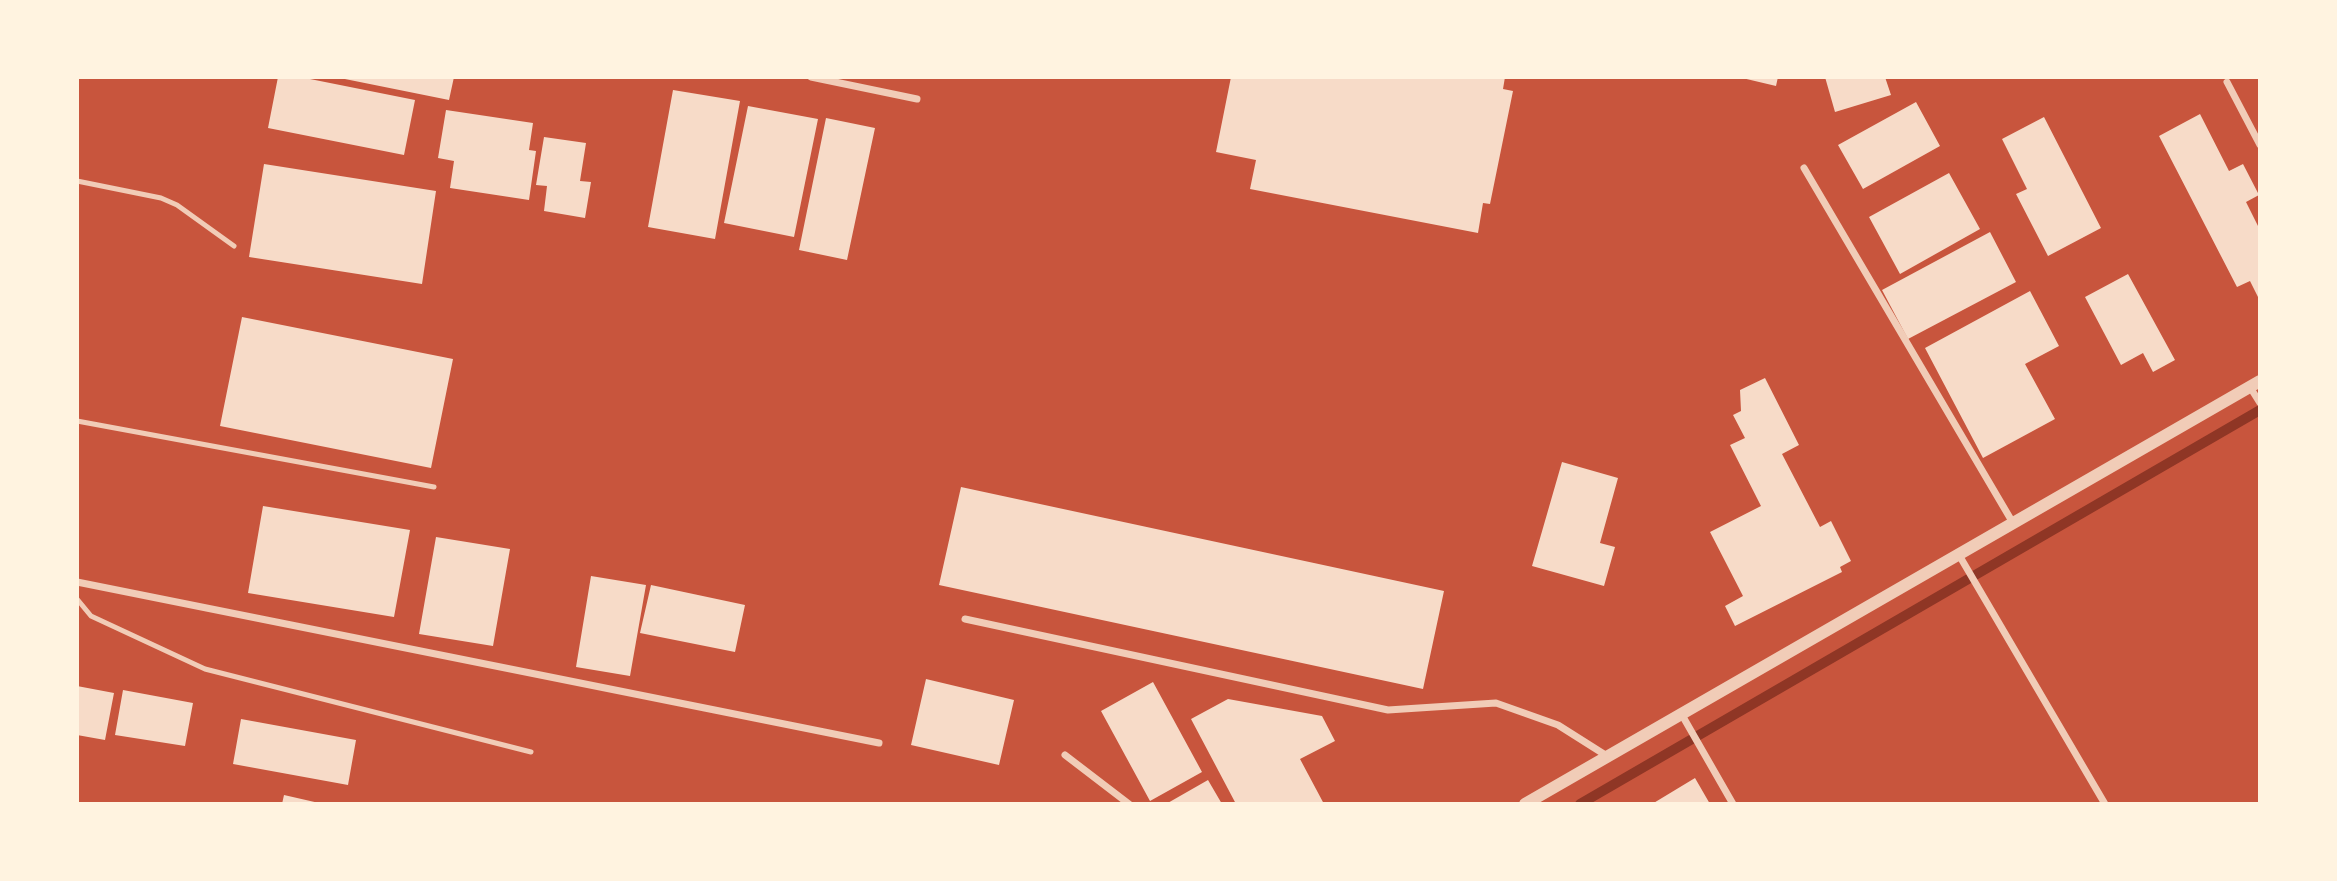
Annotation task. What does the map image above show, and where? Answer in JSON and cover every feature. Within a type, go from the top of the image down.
[{"type":"street","points":[[811,77],[917,99]]},
{"type":"street","points":[[2227,82],[2260,145]]},
{"type":"street","points":[[1804,167],[2014,524]]},
{"type":"street","points":[[1525,804],[1607,756],[1684,720],[1962,559],[2014,524],[2256,392]]},
{"type":"street","points":[[1962,559],[2105,804]]},
{"type":"street","points":[[77,582],[879,743]]},
{"type":"street","points":[[965,619],[1388,710],[1496,703],[1558,726],[1607,756]]},
{"type":"street","points":[[1684,720],[1733,804]]},
{"type":"street","points":[[1065,755],[1129,804]]},
{"type":"lane","points":[[77,181],[161,198],[177,205],[234,246]]},
{"type":"lane","points":[[77,421],[434,487]]},
{"type":"lane","points":[[77,599],[91,616],[205,670],[531,752]]},
{"type":"building","points":[[278,77],[300,77],[415,100],[404,155],[268,128]]},
{"type":"building","points":[[335,77],[454,77],[449,100]]},
{"type":"building","points":[[1231,77],[1505,77],[1503,89],[1513,91],[1490,204],[1483,203],[1478,233],[1250,189],[1256,160],[1216,152]]},
{"type":"building","points":[[1738,77],[1778,77],[1776,86]]},
{"type":"building","points":[[1825,77],[1885,77],[1891,95],[1835,112]]},
{"type":"building","points":[[673,90],[740,101],[715,239],[648,227]]},
{"type":"building","points":[[1916,102],[1940,146],[1863,189],[1838,145]]},
{"type":"building","points":[[748,106],[818,119],[794,237],[724,223]]},
{"type":"building","points":[[446,110],[533,123],[529,150],[536,151],[529,200],[450,188],[454,161],[438,158]]},
{"type":"building","points":[[2200,114],[2229,171],[2243,164],[2259,195],[2246,202],[2260,230],[2260,301],[2250,281],[2237,287],[2159,136]]},
{"type":"building","points":[[2044,117],[2101,228],[2048,256],[2016,194],[2027,189],[2002,139]]},
{"type":"building","points":[[826,118],[875,128],[847,260],[799,250]]},
{"type":"building","points":[[544,137],[586,143],[580,181],[591,182],[585,218],[544,211],[547,186],[536,185]]},
{"type":"building","points":[[264,164],[436,191],[422,284],[249,257]]},
{"type":"building","points":[[1949,173],[1980,229],[1900,274],[1869,217]]},
{"type":"building","points":[[1990,232],[2016,282],[1908,339],[1882,290]]},
{"type":"building","points":[[2128,274],[2175,360],[2153,372],[2143,353],[2121,365],[2085,297]]},
{"type":"building","points":[[2030,291],[2059,346],[2025,364],[2055,419],[1983,458],[1925,348]]},
{"type":"building","points":[[242,317],[453,359],[431,468],[220,426]]},
{"type":"building","points":[[1765,378],[1799,445],[1782,454],[1820,527],[1831,521],[1851,561],[1840,567],[1842,572],[1735,626],[1725,606],[1743,596],[1710,532],[1761,506],[1730,445],[1745,438],[1733,415],[1741,411],[1740,390]]},
{"type":"building","points":[[1562,462],[1618,478],[1600,543],[1615,547],[1604,586],[1532,566]]},
{"type":"building","points":[[961,487],[1444,591],[1423,689],[939,585]]},
{"type":"building","points":[[263,506],[410,530],[394,617],[248,593]]},
{"type":"building","points":[[436,537],[510,549],[493,646],[419,634]]},
{"type":"building","points":[[591,576],[646,585],[630,676],[576,667]]},
{"type":"building","points":[[651,585],[745,605],[735,652],[640,633]]},
{"type":"building","points":[[926,679],[1014,700],[999,765],[911,745]]},
{"type":"building","points":[[1153,682],[1202,772],[1150,801],[1101,711]]},
{"type":"building","points":[[77,686],[114,693],[105,740],[77,735]]},
{"type":"building","points":[[123,690],[193,703],[185,746],[115,735]]},
{"type":"building","points":[[1228,699],[1322,716],[1335,741],[1300,759],[1324,804],[1236,804],[1191,719]]},
{"type":"building","points":[[241,719],[356,740],[348,785],[233,764]]},
{"type":"building","points":[[1695,778],[1710,804],[1652,804]]},
{"type":"building","points":[[1208,780],[1222,804],[1166,804]]},
{"type":"building","points":[[284,795],[319,803],[319,804],[282,804]]},
{"type":"waterway","points":[[1580,804],[2260,410]]}]
